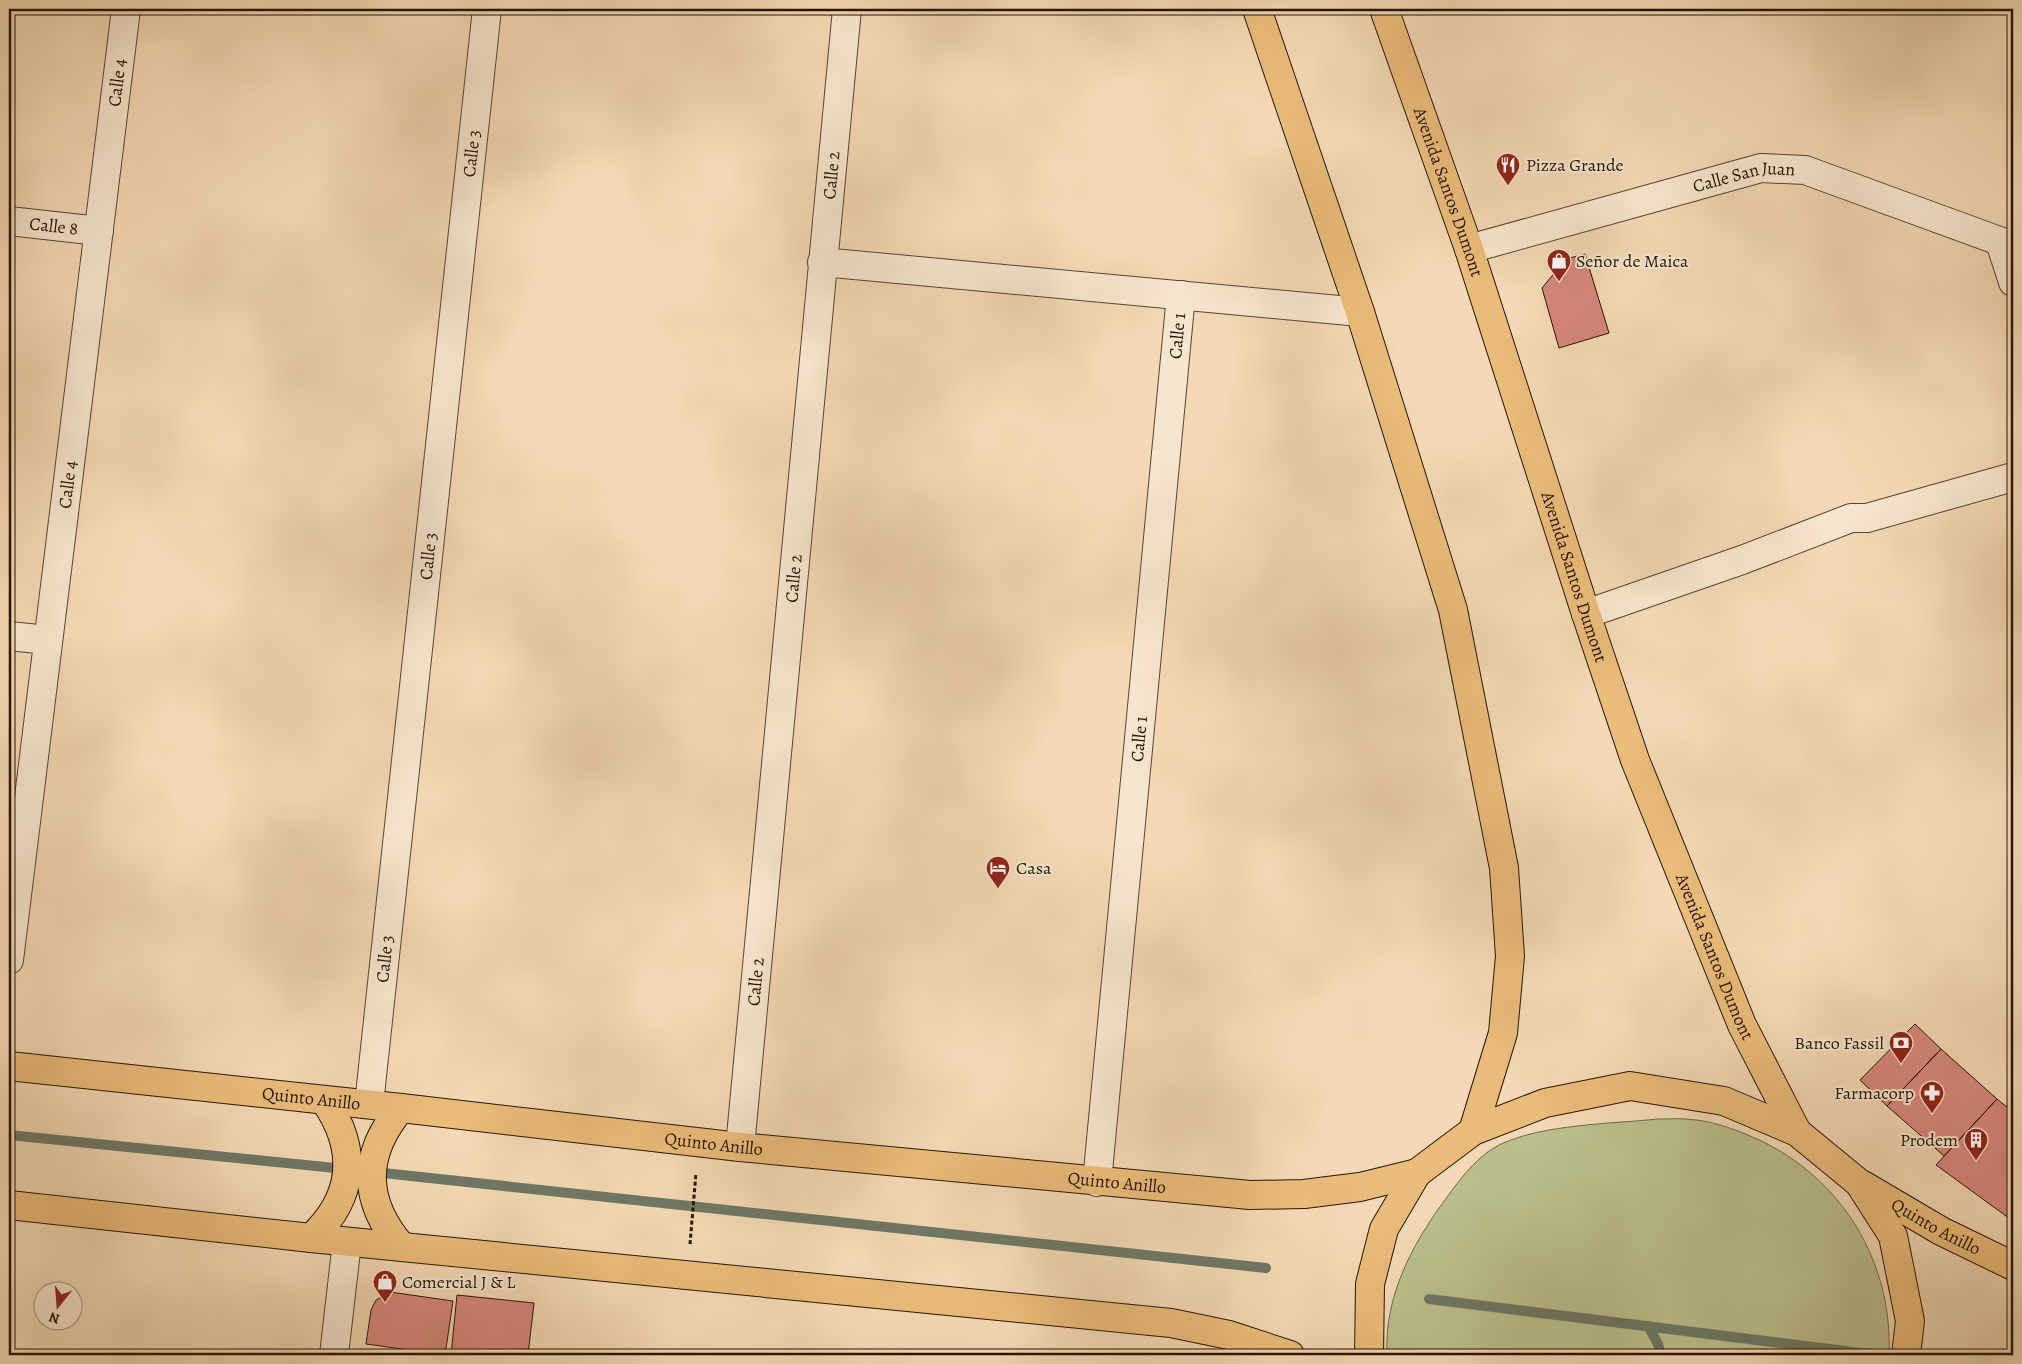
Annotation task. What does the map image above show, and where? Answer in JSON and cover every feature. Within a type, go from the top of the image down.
[{"type":"main road","points":[[1257,9],[1360,312],[1453,610],[1504,868],[1510,956],[1503,1033],[1474,1131]]},
{"type":"main road","name":"Avenida Santos Dumont","points":[[1384,9],[1470,249],[1586,614],[1635,760],[1738,1016],[1797,1132]]},
{"type":"main road","name":"Quinto Anillo","points":[[9,1066],[325,1101],[369,1104],[740,1147],[1250,1196],[1304,1194],[1360,1187],[1417,1173]]},
{"type":"main road","points":[[1369,1355],[1370,1284],[1384,1229],[1417,1173],[1474,1131],[1545,1103],[1630,1086],[1724,1101],[1797,1132],[1860,1183],[1893,1236],[1910,1321],[1906,1355]]},
{"type":"main road","points":[[311,1238],[325,1225],[336,1209],[348,1172],[343,1134],[336,1117],[325,1101]]},
{"type":"main road","points":[[401,1108],[388,1123],[380,1140],[374,1158],[372,1178],[374,1197],[380,1215],[389,1232],[402,1247]]},
{"type":"main road","name":"Quinto Anillo","points":[[1860,1183],[1941,1231],[2013,1266]]},
{"type":"main road","points":[[9,1205],[347,1242],[1171,1324],[1229,1335],[1290,1355]]},
{"type":"street","name":"Calle 4","points":[[9,960],[126,9]]},
{"type":"street","name":"Calle 3","points":[[369,1104],[487,9]]},
{"type":"street","name":"Calle 2","points":[[740,1147],[847,9]]},
{"type":"street","name":"Calle San Juan","points":[[1470,249],[1761,168],[1806,170],[2007,244]]},
{"type":"street","name":"Calle 8","points":[[9,221],[99,231]]},
{"type":"street","points":[[2007,244],[2013,282]]},
{"type":"street","name":"Calle 1","points":[[822,262],[1360,312]]},
{"type":"street","name":"Calle 1","points":[[1097,1182],[1181,295]]},
{"type":"street","points":[[1586,614],[1742,560],[1851,518],[1867,518],[2013,477]]},
{"type":"street","points":[[9,636],[48,640]]},
{"type":"street","points":[[334,1355],[347,1242]]},
{"type":"path","points":[[690,1238],[696,1168]]},
{"type":"green space","points":[[1658,1119],[1704,1121],[1735,1130],[1757,1139],[1787,1156],[1814,1176],[1837,1200],[1856,1227],[1871,1256],[1882,1288],[1888,1321],[1889,1355],[1387,1355],[1387,1332],[1396,1290],[1413,1249],[1437,1211],[1479,1159],[1501,1144],[1537,1132],[1578,1126]]},
{"type":"building","points":[[1585,254],[1609,333],[1559,348],[1542,288],[1566,259]]},
{"type":"building","name":"Banco Fassil","points":[[1915,1024],[1941,1049],[1887,1106],[1860,1080]]},
{"type":"building","points":[[1941,1049],[1997,1099],[1944,1156],[1887,1106]]},
{"type":"building","name":"Prodem","points":[[1997,1099],[2013,1112],[2013,1221],[1936,1165]]},
{"type":"building","points":[[390,1292],[453,1301],[445,1355],[366,1344],[371,1310],[376,1300]]},
{"type":"building","points":[[457,1295],[534,1303],[528,1355],[451,1355]]},
{"type":"waterway","points":[[9,1135],[345,1169]]},
{"type":"waterway","points":[[374,1172],[1266,1268]]},
{"type":"waterway","points":[[1429,1299],[1869,1354]]},
{"type":"waterway","points":[[1648,1326],[1658,1344],[1661,1355]]},
{"type":"place","name":"Pizza Grande","points":[[1508,186]]},
{"type":"place","name":"Señor de Maica","points":[[1559,282]]},
{"type":"place","name":"Casa","points":[[998,889]]},
{"type":"place","name":"Banco Fassil","points":[[1901,1064]]},
{"type":"place","name":"Farmacorp","points":[[1932,1114]]},
{"type":"place","name":"Prodem","points":[[1976,1161]]},
{"type":"place","name":"Comercial J & L","points":[[385,1303]]}]
